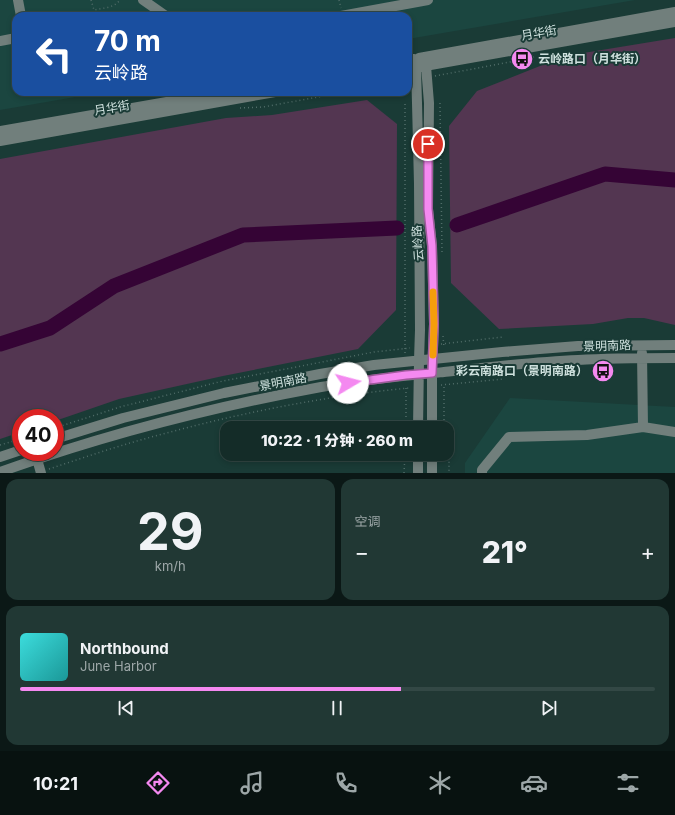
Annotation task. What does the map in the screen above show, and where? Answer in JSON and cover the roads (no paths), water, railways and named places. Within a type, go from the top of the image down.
[{"type":"street","points":[[18,0],[20,12]]},
{"type":"street","points":[[143,0],[160,12]]},
{"type":"street","points":[[364,12],[428,0]]},
{"type":"street","name":"月华街","points":[[412,64],[675,12]]},
{"type":"street","name":"月华街","points":[[426,61],[675,22]]},
{"type":"street","points":[[0,41],[12,39]]},
{"type":"street","name":"云岭路","points":[[426,61],[429,103],[428,209],[432,246],[434,308],[432,421]]},
{"type":"street","name":"云岭路","points":[[412,79],[419,184],[420,330],[418,421]]},
{"type":"street","name":"月华街","points":[[0,131],[201,96]]},
{"type":"street","name":"月华街","points":[[0,141],[253,96]]},
{"type":"street","points":[[642,345],[643,427]]},
{"type":"street","name":"景明南路","points":[[64,436],[123,418],[224,393],[374,365],[578,346],[675,345]]},
{"type":"street","name":"景明南路","points":[[64,451],[127,431],[224,407],[322,387],[406,375],[503,365],[579,360],[675,358]]},
{"type":"street","points":[[482,473],[482,470],[509,437],[587,435],[643,427],[675,432]]},
{"type":"street","points":[[0,457],[12,453]]},
{"type":"street","name":"景明南路","points":[[0,472],[31,461]]},
{"type":"street","points":[[38,461],[41,472]]},
{"type":"street","points":[[418,461],[418,473]]},
{"type":"street","points":[[432,461],[432,473]]},
{"type":"waterway","points":[[457,225],[605,174],[675,180]]},
{"type":"waterway","points":[[0,344],[50,328],[114,286],[243,235],[397,228]]},
{"type":"place","name":"云岭路口（月华街）","points":[[522,59]]},
{"type":"place","name":"彩云南路口（景明南路）","points":[[603,371]]}]
